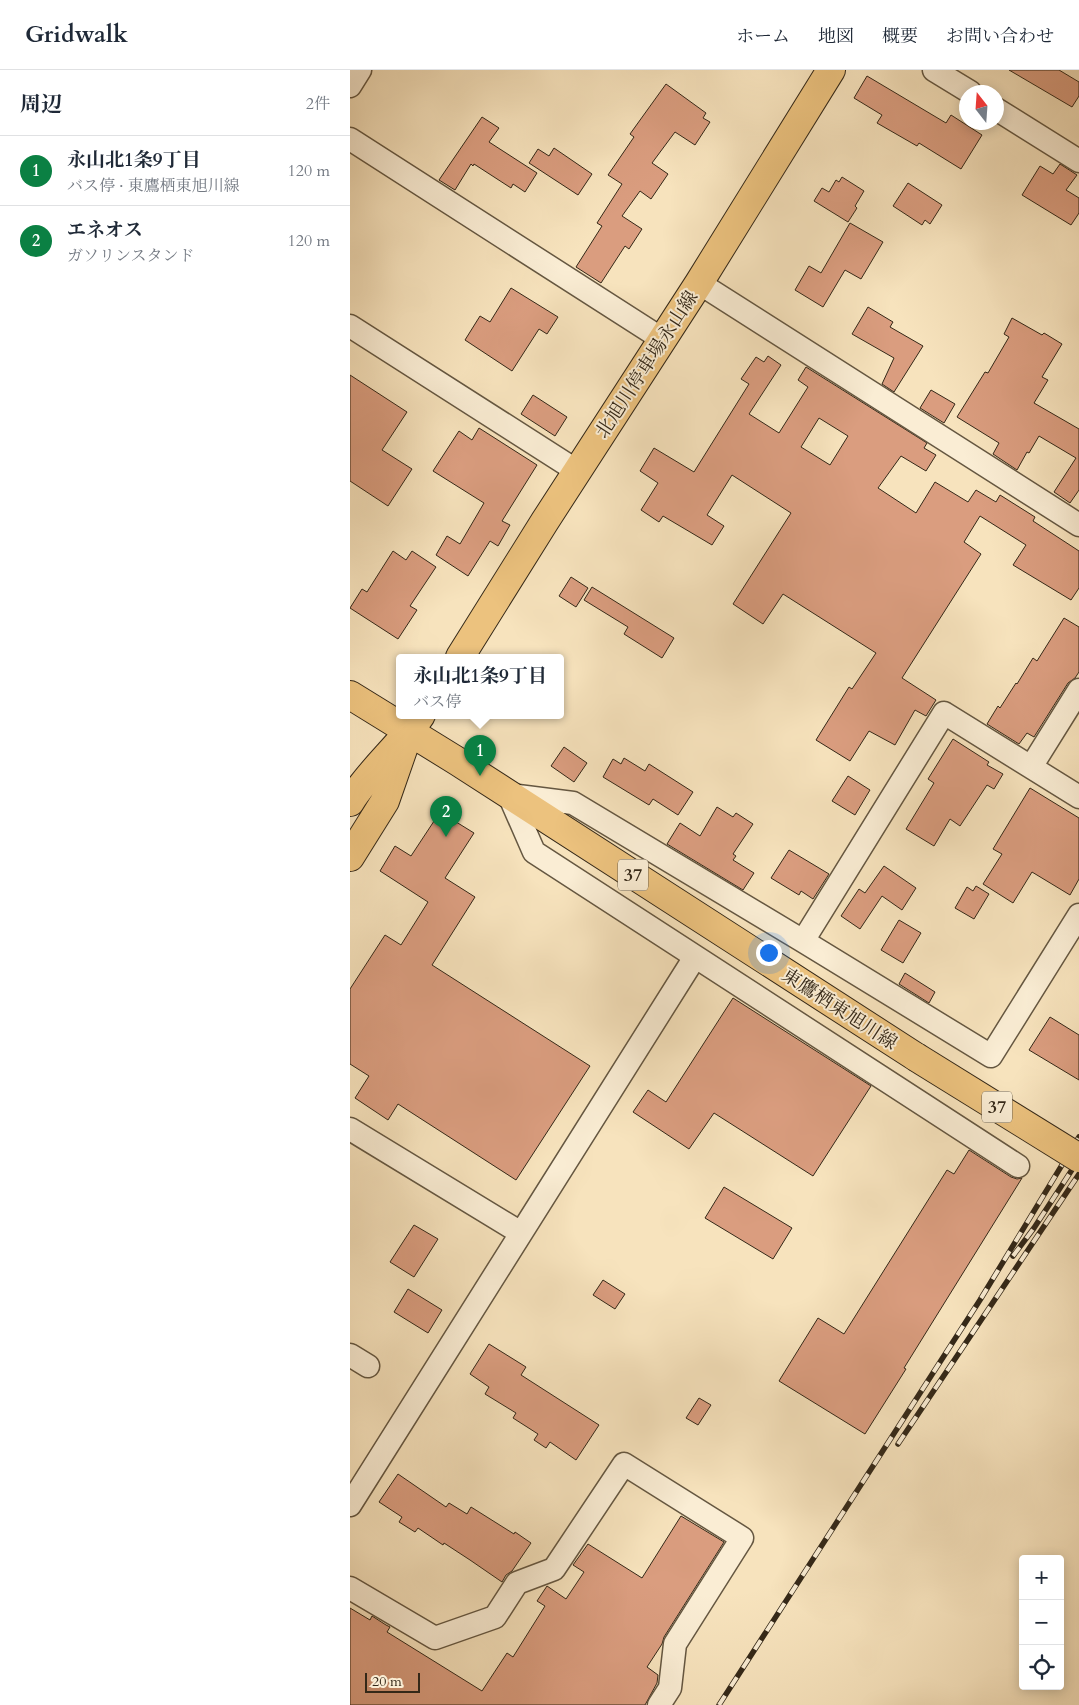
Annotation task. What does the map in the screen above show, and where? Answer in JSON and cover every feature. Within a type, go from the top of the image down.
[{"type":"main road","name":"北旭川停車場永山線","points":[[462,654],[577,471],[699,283],[831,70]]},
{"type":"main road","name":"東鷹栖東旭川線","points":[[350,695],[396,715]]},
{"type":"main road","name":"東鷹栖東旭川線","points":[[415,723],[509,795],[916,1057],[1079,1158]]},
{"type":"main road","points":[[350,802],[361,785],[415,723]]},
{"type":"main road","points":[[350,857],[386,801],[415,723]]},
{"type":"street","points":[[350,86],[360,70]]},
{"type":"street","points":[[934,70],[959,85]]},
{"type":"street","points":[[1004,114],[1079,161]]},
{"type":"street","points":[[350,139],[662,339]]},
{"type":"street","points":[[699,283],[1079,525]]},
{"type":"street","points":[[350,326],[577,471]]},
{"type":"street","points":[[1031,767],[1079,690]]},
{"type":"street","points":[[803,941],[944,713],[1079,797]]},
{"type":"street","points":[[509,795],[573,803],[991,1056],[1079,915]]},
{"type":"street","points":[[509,795],[534,852],[1018,1166]]},
{"type":"street","points":[[350,1505],[695,957]]},
{"type":"street","points":[[350,1129],[521,1233]]},
{"type":"street","points":[[350,1588],[435,1638],[496,1617],[517,1584],[554,1568],[624,1464],[742,1538],[675,1644],[670,1688],[660,1705]]},
{"type":"building","points":[[1009,70],[1059,70],[1079,82],[1079,96],[1072,107]]},
{"type":"building","points":[[867,76],[946,123],[951,115],[959,120],[959,130],[974,130],[982,135],[961,169],[919,143],[917,146],[877,123],[882,115],[854,98]]},
{"type":"building","points":[[666,84],[706,113],[703,118],[710,122],[695,145],[675,132],[652,163],[668,174],[651,199],[640,191],[622,216],[642,229],[629,249],[625,246],[601,283],[576,267],[602,226],[597,223],[622,184],[608,175],[634,137],[630,134]]},
{"type":"building","points":[[482,117],[499,128],[489,142],[537,173],[525,192],[513,184],[511,188],[474,164],[473,166],[471,164],[455,190],[439,180]]},
{"type":"building","points":[[554,148],[592,174],[578,195],[529,163],[538,149],[549,156]]},
{"type":"building","points":[[1060,164],[1077,175],[1066,190],[1079,198],[1079,213],[1071,225],[1022,195],[1040,166],[1053,174]]},
{"type":"building","points":[[842,177],[864,191],[855,206],[857,208],[848,222],[814,201],[822,188],[829,192],[836,180],[839,182]]},
{"type":"building","points":[[908,183],[942,205],[930,224],[925,220],[922,225],[893,206]]},
{"type":"building","points":[[850,223],[883,242],[861,279],[845,270],[823,307],[795,290],[809,266],[821,273]]},
{"type":"building","points":[[511,288],[558,317],[547,334],[539,329],[512,371],[465,340],[480,316],[490,322]]},
{"type":"building","points":[[868,307],[893,322],[890,327],[923,346],[894,392],[882,384],[894,358],[852,334]]},
{"type":"building","points":[[1012,318],[1062,344],[1042,377],[1048,380],[1034,403],[1079,429],[1079,490],[1070,503],[1054,492],[1076,458],[1039,436],[1017,470],[993,454],[999,443],[957,417],[985,372],[988,373],[1009,337],[1004,334]]},
{"type":"building","points":[[768,356],[781,365],[749,414],[779,433],[808,387],[798,380],[806,367],[927,443],[924,448],[936,455],[926,471],[901,456],[878,488],[916,513],[935,482],[968,502],[976,490],[996,502],[1000,495],[1035,517],[1033,521],[1079,551],[1079,588],[1071,600],[1013,565],[1026,545],[980,516],[964,542],[981,554],[902,678],[936,700],[926,716],[915,710],[895,745],[869,731],[850,761],[816,740],[849,687],[852,689],[876,653],[783,594],[763,624],[733,604],[791,513],[732,475],[707,515],[724,526],[712,545],[663,516],[659,522],[641,510],[658,483],[640,471],[654,448],[694,472],[749,384],[741,379],[756,357],[764,362]],"holes":[[[819,418],[848,436],[830,465],[801,447]]]},
{"type":"building","points":[[350,375],[407,412],[382,450],[412,469],[388,506],[350,481]]},
{"type":"building","points":[[931,390],[955,404],[944,423],[920,408]]},
{"type":"building","points":[[533,395],[567,417],[555,436],[521,414]]},
{"type":"building","points":[[479,428],[537,465],[502,521],[510,525],[498,546],[490,541],[468,576],[436,555],[447,536],[460,544],[484,503],[433,471],[459,431],[472,440]]},
{"type":"building","points":[[393,551],[406,560],[412,551],[436,567],[410,606],[417,610],[398,639],[350,608],[362,589],[367,592]]},
{"type":"building","points":[[571,577],[588,588],[576,607],[559,596]]},
{"type":"building","points":[[592,587],[674,638],[662,658],[624,634],[628,627],[584,600]]},
{"type":"building","points":[[1064,618],[1079,627],[1079,672],[1068,683],[1034,737],[1027,733],[1019,744],[987,724],[998,706],[1000,708],[1017,684],[1033,658],[1037,661]]},
{"type":"building","points":[[953,739],[989,762],[987,765],[1003,774],[994,789],[987,785],[960,826],[950,819],[934,846],[906,829],[934,783],[928,779]]},
{"type":"building","points":[[564,747],[587,763],[574,782],[551,766]]},
{"type":"building","points":[[624,758],[645,771],[649,764],[693,792],[678,815],[653,799],[649,805],[603,777],[613,759],[621,764]]},
{"type":"building","points":[[848,776],[870,790],[855,815],[832,801]]},
{"type":"building","points":[[1030,788],[1079,818],[1079,879],[1070,895],[1032,872],[1013,903],[983,884],[1002,854],[993,849]]},
{"type":"building","points":[[717,807],[733,817],[736,813],[753,824],[733,854],[736,856],[733,860],[754,873],[743,890],[667,844],[680,823],[700,836]]},
{"type":"building","points":[[440,812],[474,833],[445,878],[475,897],[432,965],[590,1066],[516,1180],[398,1104],[388,1120],[355,1098],[369,1076],[350,1064],[350,989],[385,935],[401,945],[428,902],[380,871],[395,846],[411,856]]},
{"type":"building","points":[[789,850],[829,874],[813,899],[801,891],[799,895],[771,878]]},
{"type":"building","points":[[884,866],[916,888],[902,910],[882,896],[860,929],[841,916],[859,889],[865,893]]},
{"type":"building","points":[[976,886],[989,894],[974,919],[955,908],[967,887],[973,891]]},
{"type":"building","points":[[899,920],[921,933],[903,963],[881,950]]},
{"type":"building","points":[[905,973],[935,992],[929,1003],[899,984]]},
{"type":"building","points":[[733,998],[871,1086],[813,1176],[714,1113],[689,1149],[633,1112],[648,1090],[666,1102]]},
{"type":"building","points":[[1050,1017],[1079,1035],[1079,1080],[1029,1050]]},
{"type":"building","points":[[969,1150],[1011,1177],[1022,1178],[865,1434],[779,1381],[818,1318],[844,1334],[947,1170],[954,1174]]},
{"type":"building","points":[[724,1187],[792,1228],[773,1259],[705,1218]]},
{"type":"building","points":[[414,1225],[438,1239],[414,1277],[390,1262]]},
{"type":"building","points":[[603,1280],[625,1294],[615,1309],[593,1295]]},
{"type":"building","points":[[408,1289],[442,1310],[428,1333],[394,1312]]},
{"type":"building","points":[[489,1344],[526,1367],[521,1375],[599,1425],[576,1460],[550,1442],[546,1448],[534,1440],[538,1434],[513,1418],[516,1413],[485,1394],[489,1387],[470,1374]]},
{"type":"building","points":[[699,1398],[711,1405],[698,1425],[686,1418]]},
{"type":"building","points":[[398,1474],[446,1507],[449,1503],[467,1514],[471,1507],[531,1543],[502,1582],[444,1543],[443,1545],[418,1528],[415,1532],[399,1522],[402,1517],[379,1502]]},
{"type":"building","points":[[681,1516],[724,1542],[647,1667],[658,1675],[657,1683],[645,1705],[350,1705],[350,1608],[370,1620],[372,1616],[390,1627],[387,1632],[482,1691],[507,1653],[513,1657],[545,1606],[537,1601],[547,1586],[566,1599],[584,1572],[573,1565],[588,1544],[642,1578]]},
{"type":"railway","points":[[719,1705],[980,1300],[1079,1137]]},
{"type":"railway","points":[[1013,1256],[1034,1228],[1079,1159]]},
{"type":"railway","points":[[898,1444],[1079,1174]]},
{"type":"place","name":"永山北1条9丁目","points":[[480,776]]},
{"type":"place","name":"エネオス","points":[[446,837]]}]
